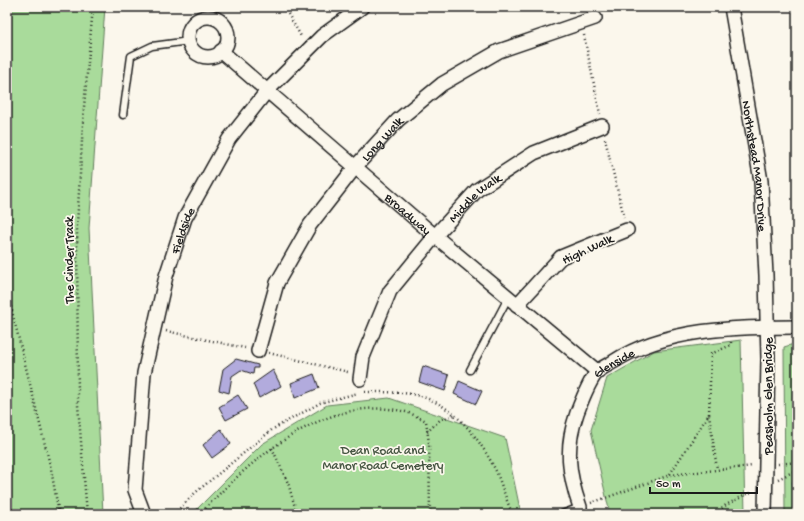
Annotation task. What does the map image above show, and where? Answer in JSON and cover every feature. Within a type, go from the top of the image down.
[{"type":"street","name":"Fieldside","points":[[144,514],[135,490],[139,420],[144,373],[166,276],[185,218],[230,139],[267,91],[322,36],[362,7]]},
{"type":"street","name":"Northstead Manor Drive","points":[[731,7],[761,181],[765,235],[768,327]]},
{"type":"street","points":[[206,12],[225,26],[228,39],[221,51],[209,57],[196,53],[189,41],[188,36],[192,24],[206,12]]},
{"type":"street","name":"Long Walk","points":[[258,351],[277,283],[310,225],[356,166],[398,120],[442,84],[499,51],[595,18]]},
{"type":"street","name":"Broadway","points":[[221,51],[356,166],[435,236],[598,372]]},
{"type":"street","name":"Middle Walk","points":[[360,379],[363,358],[390,291],[435,236],[477,190],[534,154],[602,126]]},
{"type":"street","name":"High Walk","points":[[513,301],[562,257],[627,230]]},
{"type":"street","name":"Peasholm Glen Bridge","points":[[766,514],[768,327]]},
{"type":"street","name":"Glenside","points":[[580,507],[573,486],[569,459],[570,432],[582,400],[598,372],[630,351],[686,335],[730,329],[797,327]]},
{"type":"lane","points":[[123,114],[131,56],[152,46],[189,41]]},
{"type":"lane","points":[[470,370],[513,301]]},
{"type":"lane","points":[[562,514],[580,507]]},
{"type":"path","name":"The Cinder Track","points":[[87,514],[78,405],[78,225],[84,107],[93,7]]},
{"type":"path","points":[[284,7],[309,49]]},
{"type":"path","points":[[7,291],[51,469],[58,514]]},
{"type":"path","points":[[717,469],[709,414],[711,354],[731,345],[730,329]]},
{"type":"path","points":[[174,514],[195,494],[273,428],[320,403],[360,392],[412,394],[436,402],[456,415],[479,441],[496,472],[513,514]]},
{"type":"path","points":[[200,514],[215,498],[271,447],[305,427],[340,413],[381,409],[407,412],[426,421],[430,514]]},
{"type":"path","points":[[670,475],[709,414]]},
{"type":"path","points":[[427,432],[442,419],[456,415]]},
{"type":"path","points":[[271,447],[288,484],[297,514]]},
{"type":"path","points":[[580,507],[670,475],[709,470]]},
{"type":"green space","points":[[7,7],[105,7],[89,228],[103,514],[7,514]]},
{"type":"green space","points":[[741,340],[745,514],[610,514],[591,430],[607,378],[654,351]]},
{"type":"green space","points":[[797,343],[797,514],[785,514],[784,347]]},
{"type":"green space","name":"Dean Road and Manor Road Cemetery","points":[[389,398],[505,438],[521,514],[192,514],[262,444],[327,405]]},
{"type":"building","points":[[236,359],[258,365],[258,368],[254,368],[253,374],[241,370],[232,376],[229,393],[219,390],[223,369]]},
{"type":"building","points":[[423,366],[449,375],[445,391],[419,382]]},
{"type":"building","points":[[273,370],[281,386],[259,398],[253,384]]},
{"type":"building","points":[[314,374],[319,388],[295,398],[291,383]]},
{"type":"building","points":[[459,381],[482,391],[476,404],[454,394]]},
{"type":"building","points":[[238,395],[247,409],[226,420],[219,407]]},
{"type":"building","points":[[221,429],[231,444],[212,458],[203,445]]}]
